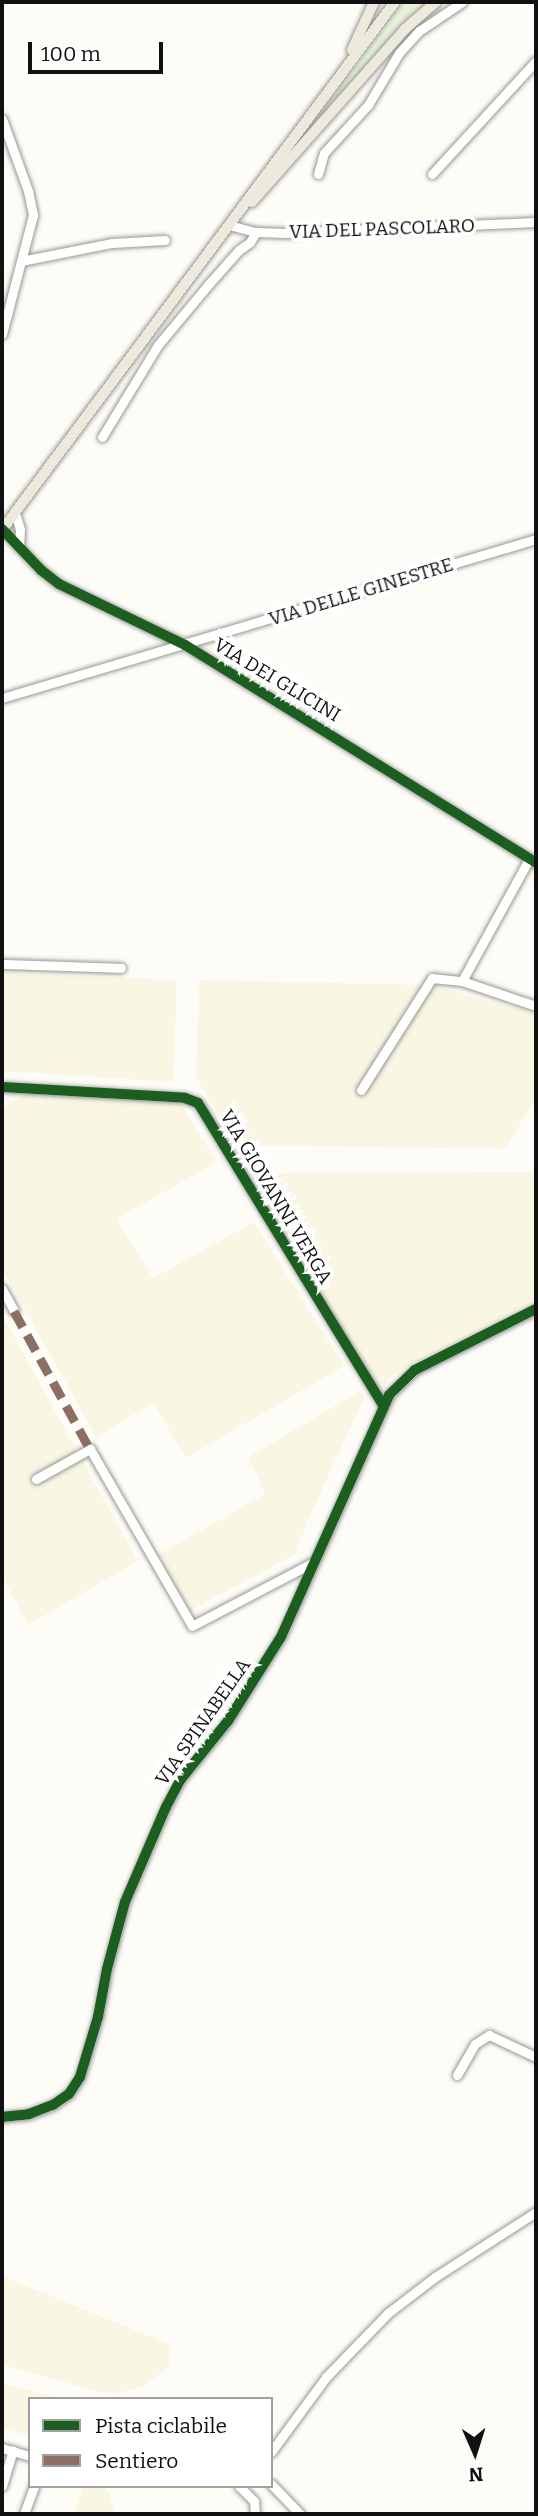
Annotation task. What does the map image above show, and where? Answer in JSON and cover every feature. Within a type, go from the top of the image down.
[{"type":"main road","points":[[331,89],[359,38],[374,2]]},
{"type":"main road","points":[[3,527],[395,2]]},
{"type":"main road","points":[[232,222],[271,184],[405,29],[436,2]]},
{"type":"street","points":[[318,174],[324,153],[368,105],[399,53],[419,31],[462,2]]},
{"type":"street","points":[[432,174],[536,61]]},
{"type":"street","points":[[2,119],[33,209],[2,334]]},
{"type":"street","name":"VIA DEL PASCOLARO","points":[[232,222],[256,232],[407,230],[536,222]]},
{"type":"street","points":[[102,437],[155,350],[206,286],[250,242],[256,232]]},
{"type":"street","points":[[21,261],[112,243],[165,240]]},
{"type":"street","points":[[144,338],[155,350]]},
{"type":"street","points":[[15,513],[20,529],[19,547]]},
{"type":"street","name":"VIA DEI GLICINI","points":[[3,527],[19,547],[60,584],[185,645],[533,861]]},
{"type":"street","name":"VIA DELLE GINESTRE","points":[[2,698],[536,539]]},
{"type":"street","points":[[462,981],[533,861]]},
{"type":"street","points":[[2,964],[121,968]]},
{"type":"street","points":[[361,1090],[428,981],[439,977],[462,981],[536,1006]]},
{"type":"street","name":"VIA GIOVANNI VERGA","points":[[2,1087],[185,1097],[198,1103],[384,1406]]},
{"type":"street","points":[[2,1289],[14,1311]]},
{"type":"street","name":"VIA SPINABELLA","points":[[2,2117],[48,2108],[61,2100],[77,2084],[99,2017],[107,1969],[125,1902],[166,1807],[181,1779],[228,1721],[271,1656],[296,1609],[314,1562],[384,1406],[397,1385],[409,1374],[536,1309]]},
{"type":"street","points":[[36,1479],[90,1449],[192,1626],[314,1562]]},
{"type":"street","points":[[457,2075],[475,2044],[489,2035],[536,2057]]},
{"type":"street","points":[[273,2449],[326,2376],[388,2313],[435,2277],[536,2213]]},
{"type":"street","points":[[2,2448],[28,2455]]},
{"type":"street","points":[[2,2486],[13,2451]]},
{"type":"street","points":[[273,2486],[300,2514]]},
{"type":"street","points":[[24,2514],[33,2488]]},
{"type":"street","points":[[241,2488],[254,2501],[255,2514]]},
{"type":"shaded area","points":[[2,973],[177,980],[173,1082],[2,1071]]},
{"type":"shaded area","points":[[199,980],[431,985],[536,1014],[536,1098],[505,1149],[236,1145],[196,1077]]},
{"type":"shaded area","points":[[27,1094],[180,1103],[217,1162],[116,1219],[153,1278],[254,1222],[344,1366],[186,1458],[153,1403],[96,1437],[2,1268],[2,1108]]},
{"type":"shaded area","points":[[536,1172],[536,1301],[409,1365],[389,1379],[380,1393],[253,1173]]},
{"type":"shaded area","points":[[2,1315],[138,1561],[28,1625],[2,1576]]},
{"type":"shaded area","points":[[360,1391],[365,1396],[307,1522],[296,1554],[185,1613],[158,1555],[265,1494],[249,1457]]},
{"type":"shaded area","points":[[2,2276],[169,2344],[170,2366],[143,2386],[119,2393],[100,2392],[2,2365]]},
{"type":"shaded area","points":[[2,2383],[56,2397],[28,2397],[28,2435],[2,2429]]},
{"type":"shaded area","points":[[83,2488],[104,2488],[110,2494],[114,2514],[74,2514]]},
{"type":"green space","points":[[403,2],[431,2],[290,154],[384,29]]},
{"type":"marked path","points":[[14,1311],[90,1449]]},
{"type":"cycle path","points":[[2,529],[41,570],[59,584],[185,645],[536,863]]},
{"type":"cycle path","points":[[2,1087],[185,1098],[198,1103],[384,1406]]},
{"type":"cycle path","points":[[2,2117],[29,2114],[53,2105],[69,2094],[80,2077],[98,2017],[107,1969],[125,1902],[166,1807],[181,1779],[228,1721],[281,1637],[389,1395],[415,1370],[536,1309]]}]
